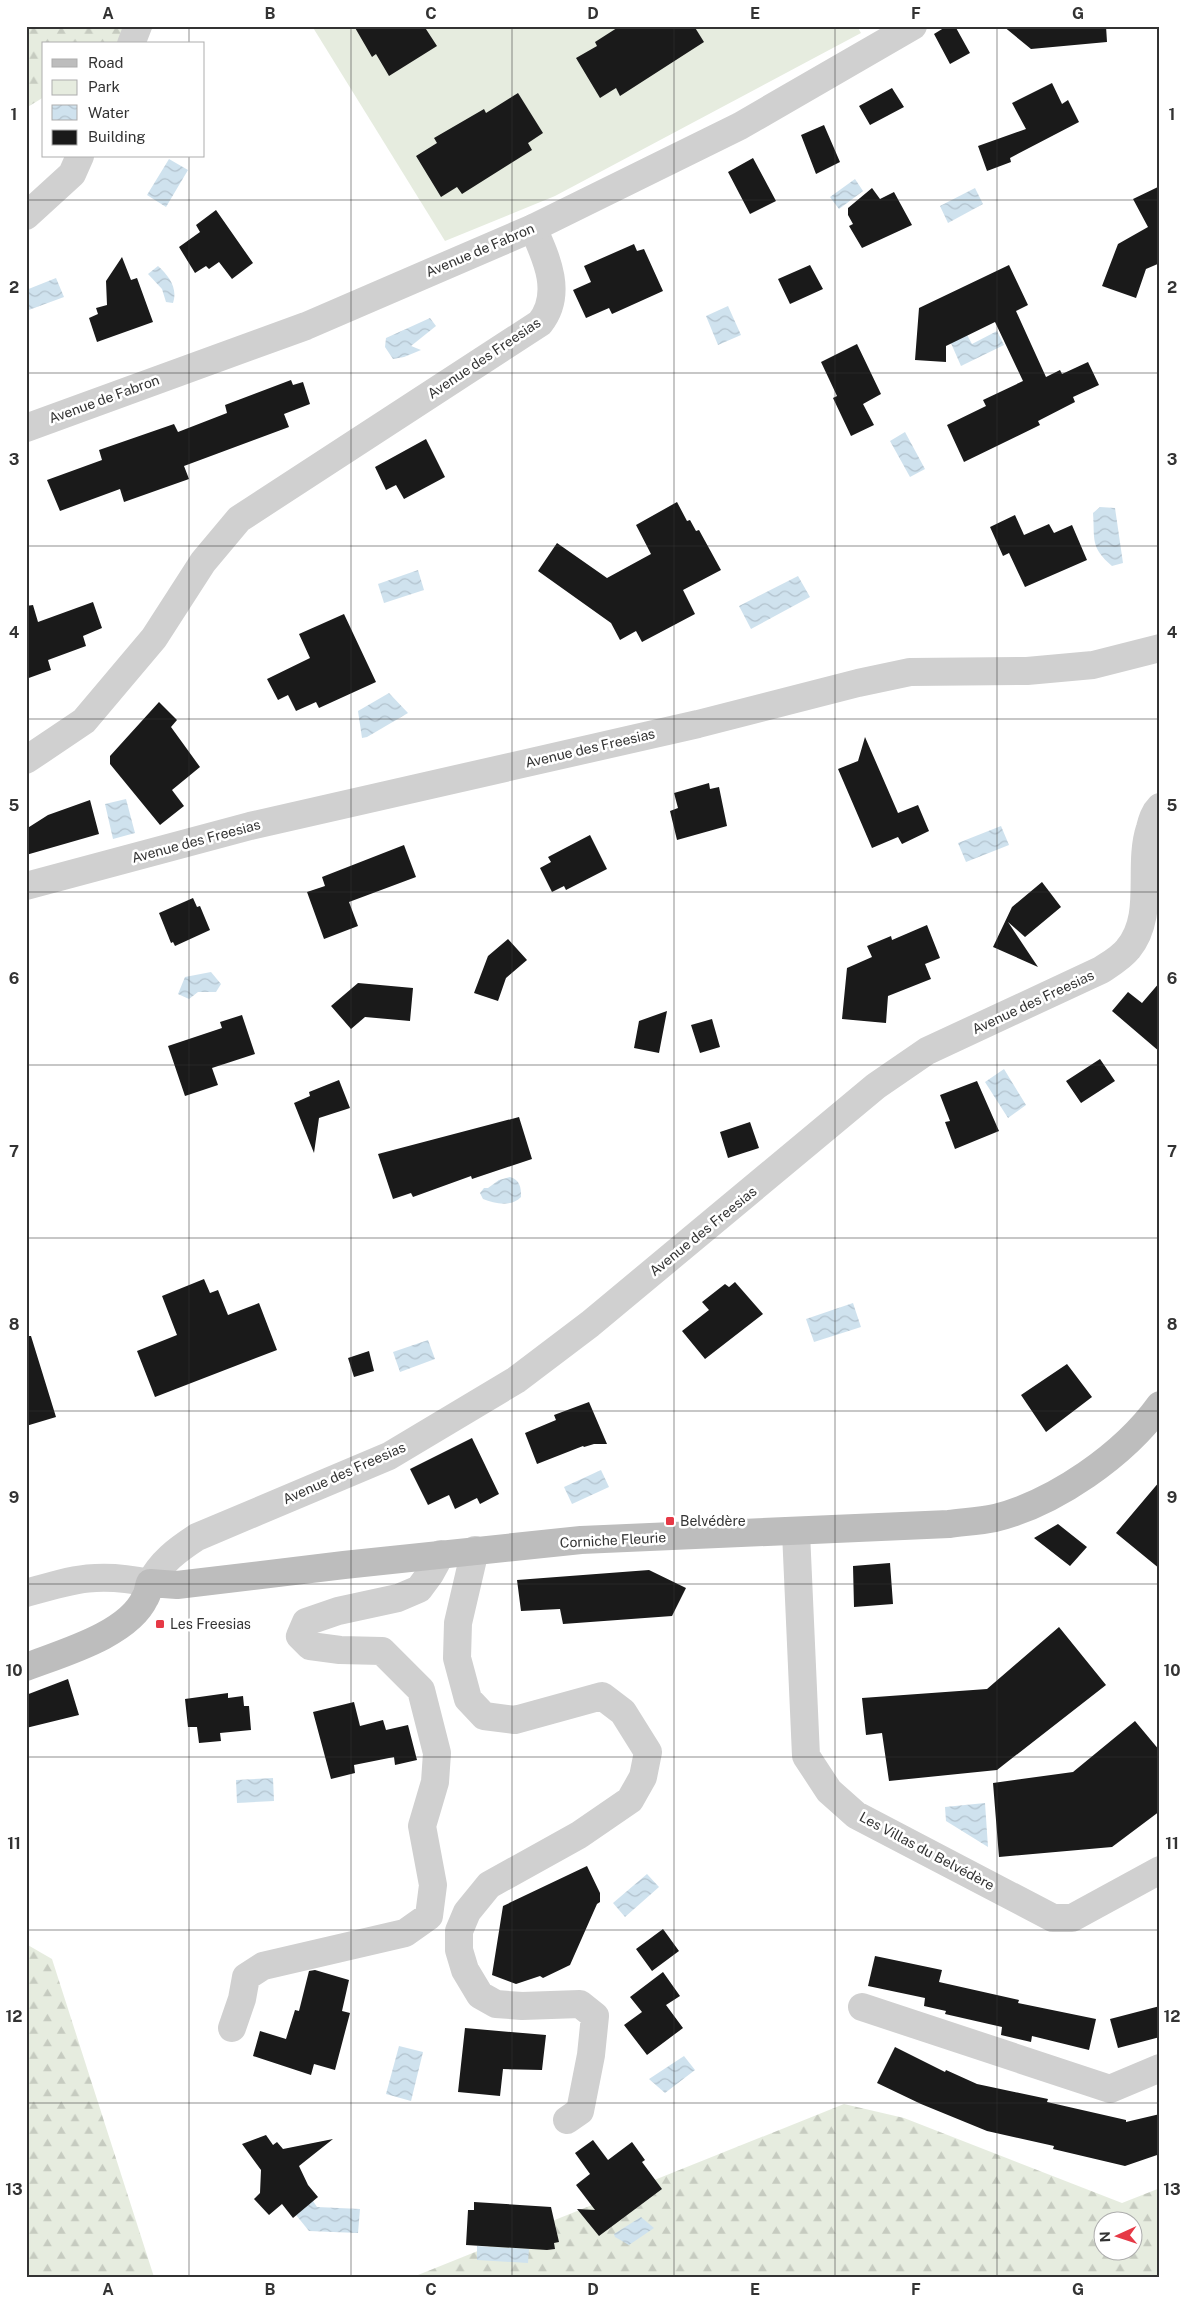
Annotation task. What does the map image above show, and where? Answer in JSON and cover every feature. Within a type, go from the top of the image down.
[{"type":"main road","name":"Corniche Fleurie","points":[[150,1583],[177,1585],[475,1550],[581,1540],[949,1524],[995,1518],[1045,1499],[1085,1476],[1120,1450],[1160,1404]]},
{"type":"main road","points":[[26,1667],[90,1643],[109,1633],[129,1618],[145,1599],[150,1583]]},
{"type":"street","points":[[132,42],[138,26]]},
{"type":"street","name":"Avenue de Fabron","points":[[26,428],[306,326],[533,228],[740,126],[913,26]]},
{"type":"street","points":[[26,216],[72,174],[79,158]]},
{"type":"street","name":"Avenue des Freesias","points":[[26,760],[84,721],[154,638],[203,562],[239,519],[540,323],[548,312],[553,297],[550,275],[542,247],[533,228]]},
{"type":"street","name":"Avenue des Freesias","points":[[26,886],[250,826],[698,724],[858,683],[910,672],[1027,671],[1093,665],[1160,648]]},
{"type":"street","name":"Avenue des Freesias","points":[[150,1583],[157,1570],[176,1550],[198,1537],[389,1456],[516,1380],[590,1324],[876,1086],[906,1064],[927,1052],[1101,970],[1117,960],[1136,937],[1144,911],[1146,839],[1155,812],[1160,808]]},
{"type":"street","name":"Les Villas du Belvédère","points":[[796,1532],[806,1756],[829,1791],[856,1815],[1053,1918],[1072,1918],[1160,1870]]},
{"type":"street","points":[[475,1550],[458,1623],[457,1658],[468,1699],[484,1716],[515,1720],[602,1696],[623,1712],[648,1752],[643,1777],[630,1800],[579,1835],[489,1885],[467,1912],[459,1931],[458,1950],[465,1970],[480,1995],[496,2004],[522,2006],[580,2004],[595,2016],[591,2054],[580,2111],[567,2120]]},
{"type":"street","points":[[232,2028],[242,1999],[246,1977],[263,1966],[405,1933],[429,1916],[432,1886],[422,1826],[434,1782],[437,1753],[421,1690],[382,1651],[340,1650],[310,1646],[300,1636],[306,1622],[338,1611],[398,1598],[419,1589],[441,1554]]},
{"type":"street","points":[[26,1593],[70,1581],[101,1576],[150,1583]]},
{"type":"street","points":[[862,2007],[1110,2089],[1160,2068]]},
{"type":"green space","points":[[26,26],[157,26],[132,42],[42,42],[42,98],[26,108]]},
{"type":"green space","points":[[312,26],[857,26],[861,33],[555,196],[445,241]]},
{"type":"green space","points":[[26,1944],[52,1959],[154,2277],[26,2277]]},
{"type":"green space","points":[[844,2104],[904,2118],[1122,2203],[1160,2188],[1160,2277],[413,2277]]},
{"type":"water","points":[[169,159],[188,170],[166,207],[147,195]]},
{"type":"water","points":[[855,179],[863,191],[839,209],[830,197]]},
{"type":"water","points":[[975,188],[983,204],[948,223],[940,206]]},
{"type":"water","points":[[158,266],[172,283],[174,292],[173,303],[166,302],[162,289],[148,274]]},
{"type":"water","points":[[56,278],[64,297],[26,311],[26,290]]},
{"type":"water","points":[[728,306],[741,335],[718,345],[706,316]]},
{"type":"water","points":[[430,318],[436,326],[411,346],[421,350],[393,359],[385,347],[386,338]]},
{"type":"water","points":[[997,331],[1004,345],[961,366],[950,341],[966,333],[972,344]]},
{"type":"water","points":[[905,432],[925,469],[910,477],[890,441]]},
{"type":"water","points":[[1100,507],[1115,508],[1123,563],[1112,566],[1100,554],[1097,548],[1094,537],[1093,513]]},
{"type":"water","points":[[418,570],[424,590],[384,603],[378,584]]},
{"type":"water","points":[[798,576],[810,597],[751,629],[739,606]]},
{"type":"water","points":[[389,693],[408,713],[367,737],[362,738],[358,711]]},
{"type":"water","points":[[126,799],[135,833],[113,839],[105,804]]},
{"type":"water","points":[[1001,826],[1009,845],[966,862],[958,843]]},
{"type":"water","points":[[211,972],[221,984],[216,992],[198,992],[189,999],[178,994],[185,977]]},
{"type":"water","points":[[1004,1069],[1026,1105],[1008,1118],[985,1082]]},
{"type":"water","points":[[510,1177],[518,1182],[521,1197],[513,1202],[503,1204],[483,1199],[480,1193],[484,1188],[488,1188],[499,1180]]},
{"type":"water","points":[[853,1303],[861,1327],[814,1342],[806,1319]]},
{"type":"water","points":[[428,1340],[435,1359],[400,1372],[393,1352]]},
{"type":"water","points":[[601,1470],[609,1487],[572,1504],[564,1487]]},
{"type":"water","points":[[273,1778],[274,1801],[237,1803],[236,1780]]},
{"type":"water","points":[[985,1803],[988,1847],[946,1821],[945,1807]]},
{"type":"water","points":[[647,1874],[659,1887],[625,1917],[613,1903]]},
{"type":"water","points":[[399,2046],[423,2052],[411,2101],[386,2094]]},
{"type":"water","points":[[684,2056],[695,2070],[665,2093],[649,2079]]},
{"type":"water","points":[[313,2201],[317,2207],[360,2209],[358,2233],[309,2231],[296,2215]]},
{"type":"water","points":[[641,2217],[654,2228],[629,2245],[615,2237],[614,2234]]},
{"type":"water","points":[[477,2246],[529,2249],[528,2263],[477,2260]]},
{"type":"building","points":[[354,26],[424,26],[437,46],[389,76],[376,54],[372,57]]},
{"type":"building","points":[[620,26],[694,26],[704,42],[620,96],[616,88],[600,98],[576,58],[597,46],[595,42]]},
{"type":"building","points":[[947,26],[955,26],[970,53],[950,64],[934,34]]},
{"type":"building","points":[[1003,26],[1106,26],[1107,42],[1031,49]]},
{"type":"building","points":[[1052,83],[1062,104],[1068,100],[1079,122],[1010,158],[1011,162],[987,171],[978,146],[1026,129],[1012,103]]},
{"type":"building","points":[[892,88],[904,107],[870,125],[859,106]]},
{"type":"building","points":[[518,93],[543,133],[528,143],[532,150],[462,194],[457,187],[441,197],[416,156],[437,143],[434,138],[484,109],[486,113]]},
{"type":"building","points":[[824,125],[840,162],[816,174],[801,135]]},
{"type":"building","points":[[753,158],[776,201],[750,214],[728,172]]},
{"type":"building","points":[[1160,186],[1160,263],[1146,269],[1136,298],[1102,286],[1118,244],[1148,227],[1133,199]]},
{"type":"building","points":[[872,188],[880,199],[894,192],[912,225],[862,248],[849,226],[853,224],[848,215],[848,208]]},
{"type":"building","points":[[216,210],[253,263],[232,279],[219,262],[209,269],[206,266],[195,273],[179,247],[200,232],[196,225]]},
{"type":"building","points":[[634,244],[637,251],[644,249],[663,291],[612,314],[609,308],[586,318],[573,290],[591,282],[584,266]]},
{"type":"building","points":[[122,257],[131,280],[137,278],[153,322],[97,342],[89,318],[98,314],[96,308],[107,305],[106,281]]},
{"type":"building","points":[[810,265],[823,289],[790,304],[778,279]]},
{"type":"building","points":[[1009,265],[1028,305],[1016,311],[1046,377],[1060,370],[1062,374],[1088,362],[1099,385],[1073,397],[1075,402],[1038,421],[1040,425],[964,462],[947,425],[986,406],[983,400],[1023,381],[995,322],[946,346],[946,362],[915,360],[919,308]]},
{"type":"building","points":[[857,344],[881,394],[863,404],[874,425],[851,436],[833,398],[837,396],[821,362]]},
{"type":"building","points":[[291,380],[293,385],[303,382],[310,404],[284,414],[289,427],[184,466],[189,479],[124,502],[120,489],[60,511],[47,480],[102,460],[99,450],[174,424],[178,432],[227,413],[225,405]]},
{"type":"building","points":[[426,439],[445,477],[404,499],[396,485],[386,490],[375,467]]},
{"type":"building","points":[[677,502],[687,521],[690,520],[696,531],[699,530],[721,570],[683,590],[695,614],[642,642],[636,631],[620,640],[611,623],[538,571],[557,543],[607,578],[651,554],[636,525]]},
{"type":"building","points":[[1015,515],[1024,535],[1049,524],[1054,533],[1072,525],[1087,560],[1025,587],[1009,553],[1003,556],[990,527]]},
{"type":"building","points":[[93,602],[102,628],[83,636],[86,646],[48,660],[51,670],[26,679],[26,606],[33,605],[38,622]]},
{"type":"building","points":[[344,614],[376,682],[319,708],[316,702],[296,711],[288,695],[278,700],[267,679],[310,658],[299,634]]},
{"type":"building","points":[[159,702],[177,720],[171,727],[200,767],[172,790],[184,806],[160,825],[110,764],[110,756]]},
{"type":"building","points":[[865,737],[898,813],[918,805],[929,831],[902,844],[898,837],[872,848],[838,769],[858,761]]},
{"type":"building","points":[[709,783],[710,789],[719,787],[727,826],[677,840],[670,811],[678,808],[674,793]]},
{"type":"building","points":[[90,800],[99,834],[26,855],[26,829],[48,815]]},
{"type":"building","points":[[590,835],[607,869],[566,890],[564,886],[552,892],[540,868],[551,862],[548,857]]},
{"type":"building","points":[[404,845],[416,877],[349,902],[358,926],[324,939],[307,892],[325,886],[322,877]]},
{"type":"building","points":[[1042,882],[1061,907],[1025,937],[1008,922],[1038,967],[993,947],[1012,907]]},
{"type":"building","points":[[193,898],[197,907],[200,906],[210,930],[175,946],[173,942],[171,943],[159,913]]},
{"type":"building","points":[[927,925],[940,958],[925,964],[931,979],[888,996],[886,1023],[842,1019],[847,968],[872,957],[867,946],[891,936],[892,940]]},
{"type":"building","points":[[508,939],[527,960],[506,978],[498,1001],[474,993],[488,956]]},
{"type":"building","points":[[1160,982],[1160,1052],[1112,1011],[1128,992],[1142,1003]]},
{"type":"building","points":[[358,983],[413,988],[410,1021],[365,1017],[351,1029],[331,1006]]},
{"type":"building","points":[[667,1011],[659,1053],[634,1048],[639,1021]]},
{"type":"building","points":[[242,1015],[255,1054],[212,1068],[218,1085],[185,1096],[168,1046],[222,1028],[220,1022]]},
{"type":"building","points":[[712,1019],[720,1047],[700,1053],[691,1025]]},
{"type":"building","points":[[1100,1059],[1115,1081],[1081,1103],[1066,1081]]},
{"type":"building","points":[[339,1080],[350,1108],[319,1118],[314,1153],[294,1103],[310,1096],[309,1092]]},
{"type":"building","points":[[977,1081],[999,1131],[955,1149],[945,1122],[950,1121],[940,1095]]},
{"type":"building","points":[[519,1117],[532,1159],[472,1179],[471,1176],[413,1197],[411,1193],[393,1199],[378,1154]]},
{"type":"building","points":[[750,1122],[759,1148],[728,1158],[720,1132]]},
{"type":"building","points":[[204,1279],[210,1293],[218,1290],[228,1315],[259,1303],[277,1350],[155,1397],[137,1351],[177,1335],[162,1296]]},
{"type":"building","points":[[735,1282],[763,1314],[705,1359],[682,1331],[709,1310],[702,1302],[725,1284],[729,1287]]},
{"type":"building","points":[[26,1336],[31,1336],[56,1417],[26,1426]]},
{"type":"building","points":[[369,1351],[374,1371],[354,1377],[348,1358]]},
{"type":"building","points":[[1067,1364],[1092,1397],[1046,1432],[1021,1395]]},
{"type":"building","points":[[589,1402],[607,1444],[583,1446],[537,1464],[525,1433],[556,1420],[554,1415]]},
{"type":"building","points":[[472,1438],[499,1494],[480,1504],[477,1498],[455,1509],[449,1495],[428,1505],[410,1469]]},
{"type":"building","points":[[1160,1481],[1160,1569],[1116,1533]]},
{"type":"building","points":[[1058,1524],[1087,1547],[1070,1566],[1034,1538]]},
{"type":"building","points":[[890,1563],[893,1604],[854,1607],[853,1566]]},
{"type":"building","points":[[649,1570],[686,1588],[672,1616],[563,1624],[560,1609],[521,1611],[517,1580]]},
{"type":"building","points":[[1059,1627],[1106,1685],[997,1770],[889,1781],[882,1733],[866,1735],[862,1698],[987,1689]]},
{"type":"building","points":[[68,1679],[79,1715],[26,1728],[26,1695]]},
{"type":"building","points":[[228,1693],[228,1698],[243,1696],[244,1706],[249,1706],[251,1730],[220,1733],[221,1741],[199,1743],[197,1727],[188,1727],[185,1699]]},
{"type":"building","points":[[354,1702],[360,1726],[383,1720],[386,1730],[408,1725],[417,1760],[395,1765],[394,1757],[354,1765],[355,1773],[331,1779],[313,1712]]},
{"type":"building","points":[[1135,1721],[1160,1751],[1160,1811],[1112,1847],[999,1857],[993,1783],[1073,1772]]},
{"type":"building","points":[[587,1866],[600,1893],[600,1902],[597,1904],[570,1965],[543,1978],[540,1976],[516,1984],[492,1975],[503,1906]]},
{"type":"building","points":[[663,1929],[679,1951],[652,1971],[636,1949]]},
{"type":"building","points":[[875,1956],[942,1970],[939,1982],[1019,2000],[1018,2003],[1096,2019],[1089,2050],[1032,2036],[1031,2042],[1001,2035],[1002,2027],[945,2014],[946,2011],[924,2006],[925,1998],[868,1986]]},
{"type":"building","points":[[315,1970],[349,1980],[342,2011],[350,2013],[335,2070],[314,2064],[311,2075],[253,2056],[260,2031],[286,2039],[295,2010],[299,2011],[309,1971]]},
{"type":"building","points":[[663,1972],[680,1996],[666,2005],[683,2028],[647,2055],[624,2025],[642,2012],[630,1997]]},
{"type":"building","points":[[1160,2006],[1160,2037],[1118,2048],[1110,2019]]},
{"type":"building","points":[[465,2028],[546,2035],[542,2070],[503,2069],[500,2096],[458,2092]]},
{"type":"building","points":[[895,2047],[945,2072],[946,2070],[977,2084],[1048,2099],[1047,2102],[1126,2120],[1126,2122],[1160,2114],[1160,2154],[1125,2166],[1053,2149],[1054,2146],[987,2131],[921,2104],[877,2083]]},
{"type":"building","points":[[266,2135],[273,2145],[277,2142],[283,2149],[333,2139],[299,2166],[308,2185],[318,2197],[293,2218],[282,2204],[269,2215],[254,2199],[260,2193],[261,2170],[242,2144]]},
{"type":"building","points":[[593,2140],[608,2160],[632,2142],[645,2160],[642,2162],[662,2189],[599,2236],[577,2209],[595,2210],[576,2185],[590,2174],[575,2153]]},
{"type":"building","points":[[474,2202],[551,2207],[559,2242],[554,2243],[555,2249],[547,2250],[466,2245],[468,2210],[474,2210]]},
{"type":"place","name":"Belvédère","points":[[670,1521]]},
{"type":"place","name":"Les Freesias","points":[[160,1624]]}]
